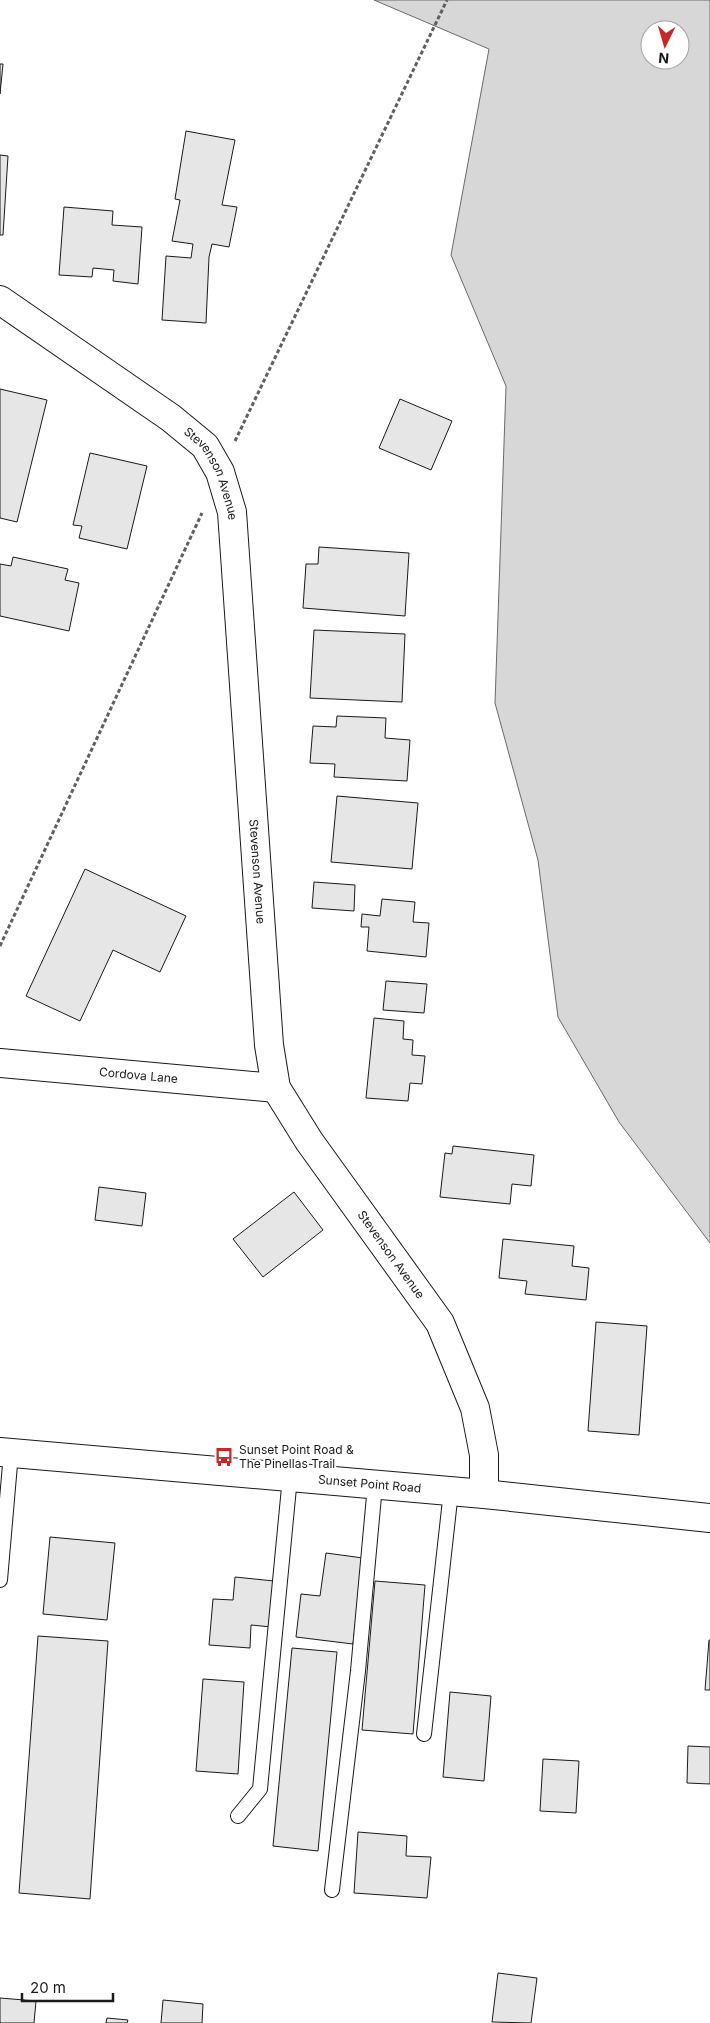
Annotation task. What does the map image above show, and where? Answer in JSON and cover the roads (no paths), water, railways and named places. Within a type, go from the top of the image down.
[{"type":"street","name":"Stevenson Avenue","points":[[0,300],[170,418],[205,446],[220,472],[232,512],[269,1045],[276,1088],[309,1141],[440,1324],[475,1408],[484,1456],[484,1494]]},
{"type":"street","name":"Cordova Lane","points":[[0,1064],[276,1088]]},
{"type":"street","name":"Sunset Point Road","points":[[6,1452],[484,1494],[710,1518]]},
{"type":"lane","points":[[0,1580],[6,1452]]},
{"type":"lane","points":[[238,1816],[260,1789],[290,1477]]},
{"type":"lane","points":[[332,1890],[358,1671],[374,1485]]},
{"type":"lane","points":[[424,1734],[451,1491]]},
{"type":"place","name":"Sunset Point Road & The Pinellas Trail","points":[[224,1457]]}]
